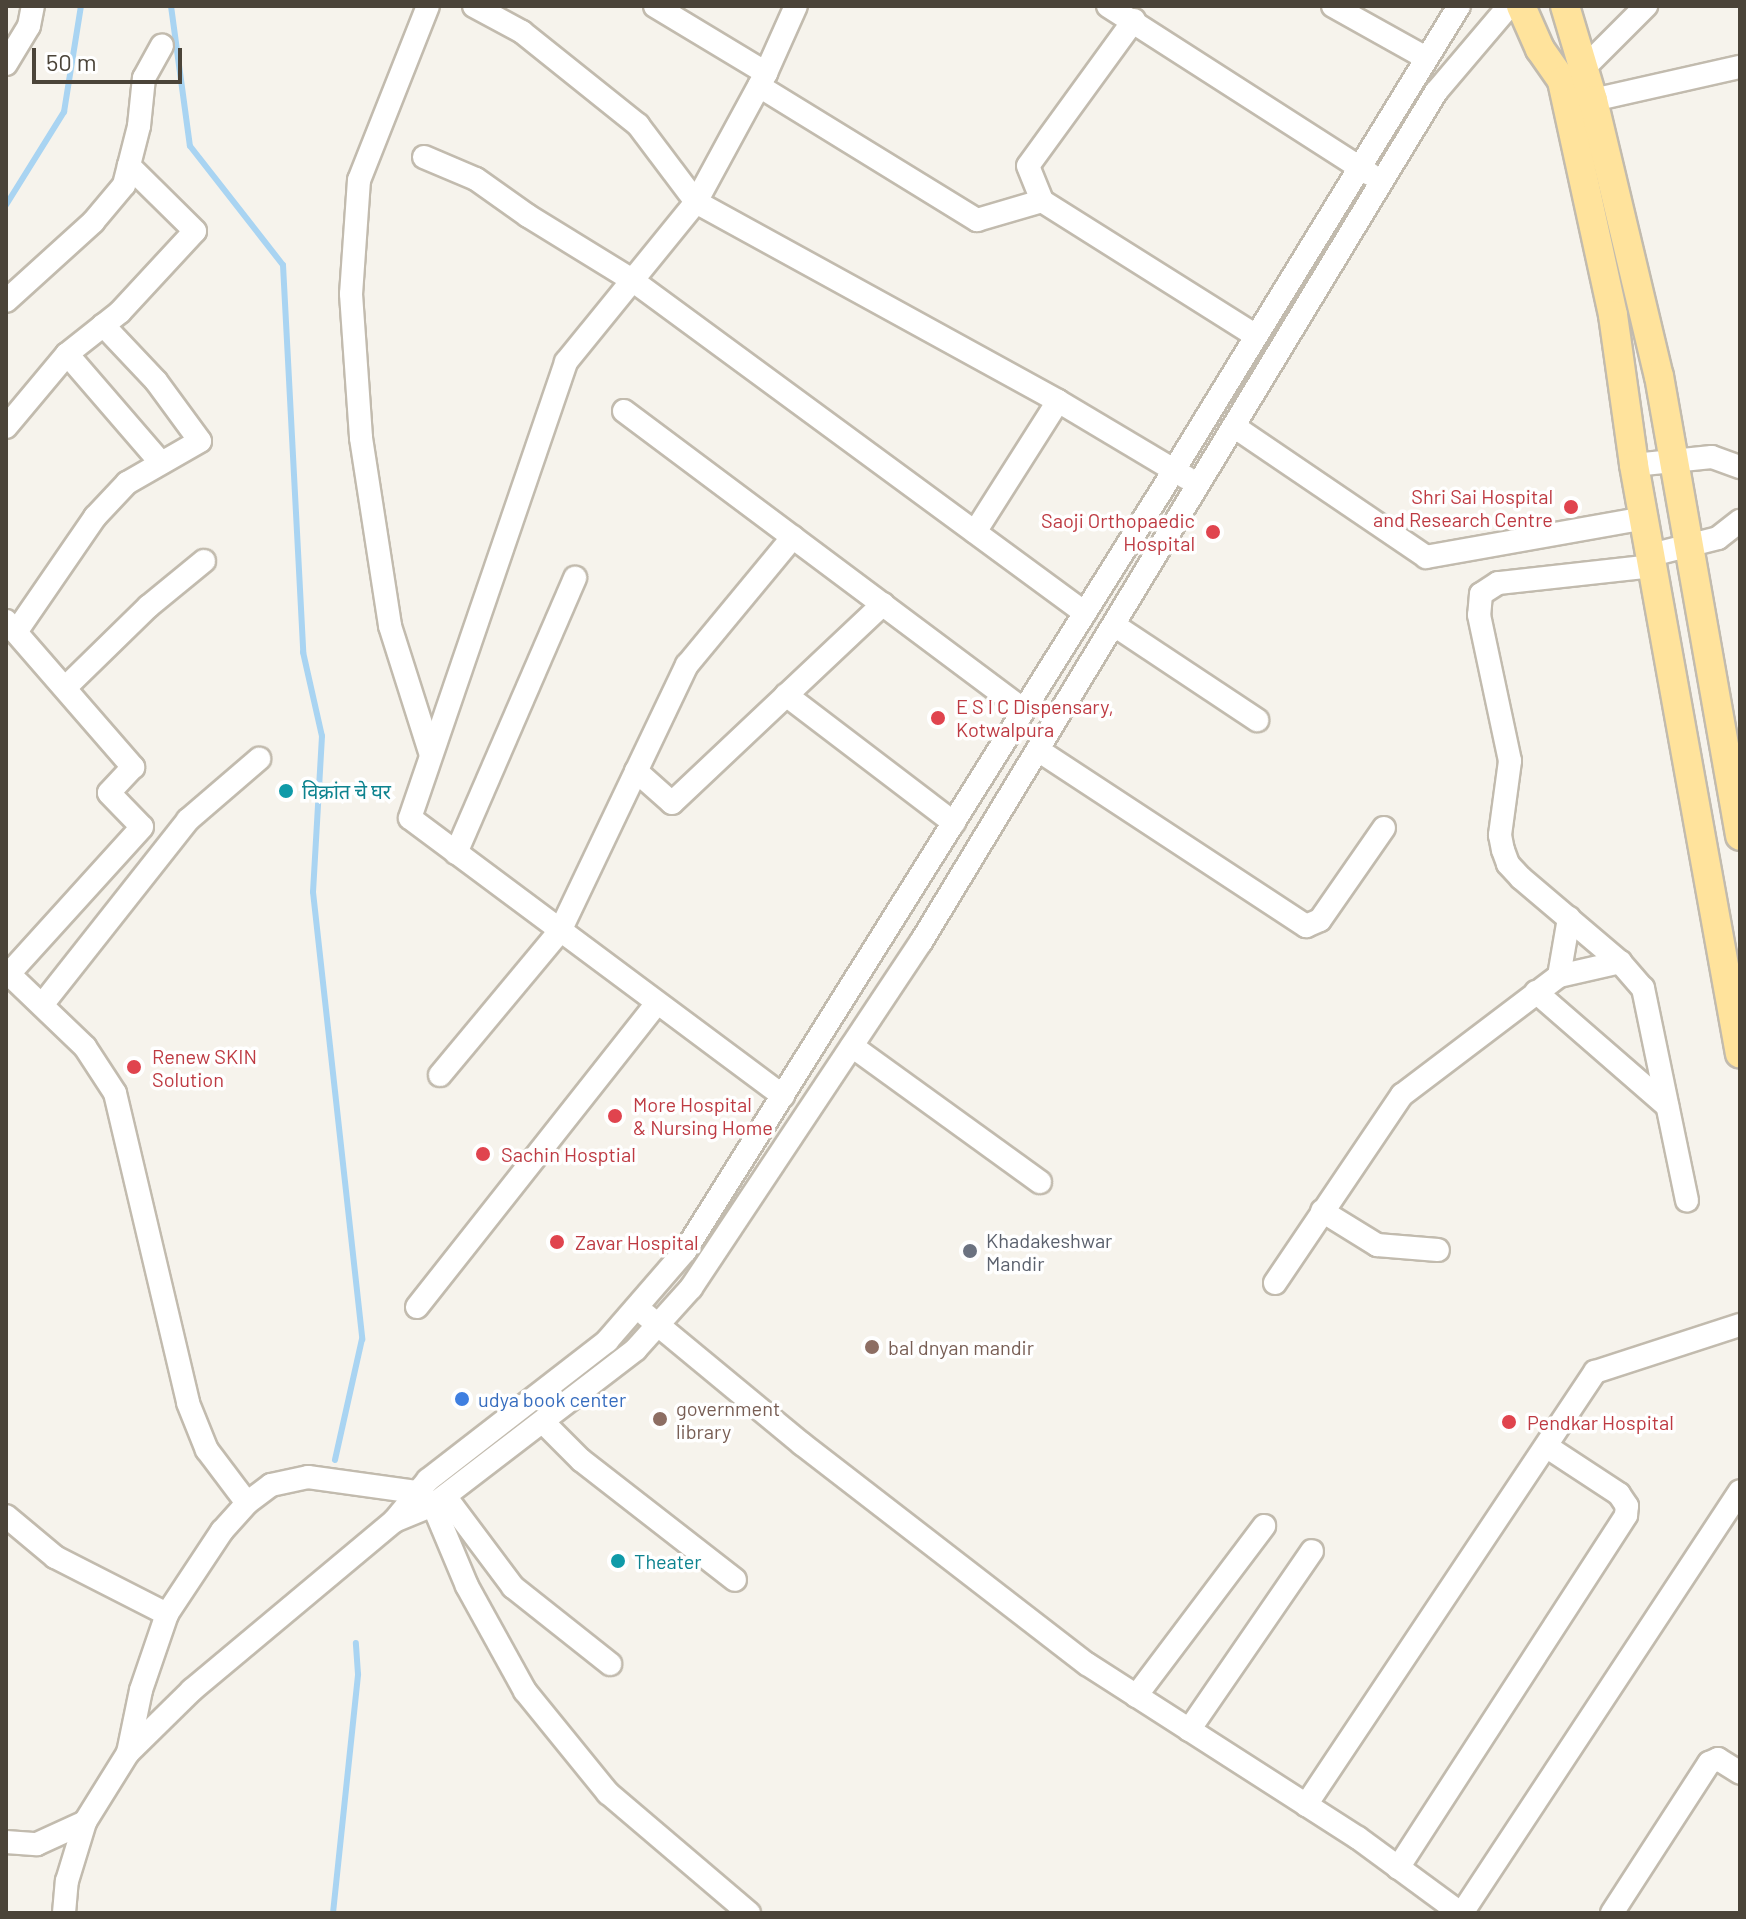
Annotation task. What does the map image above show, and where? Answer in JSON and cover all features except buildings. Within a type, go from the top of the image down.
[{"type":"main road","points":[[1521,6],[1540,49],[1562,81],[1613,315],[1634,465],[1740,1054]]},
{"type":"main road","points":[[1565,6],[1593,100],[1659,376],[1740,833]]},
{"type":"street","points":[[6,64],[29,26],[33,6]]},
{"type":"street","points":[[428,6],[359,180],[351,294],[361,438],[390,626],[431,755]]},
{"type":"street","points":[[474,6],[499,11],[638,125],[696,202],[1058,401],[1199,485]]},
{"type":"street","points":[[655,6],[977,220],[1042,201]]},
{"type":"street","points":[[783,1096],[410,818],[566,362],[696,202],[762,79],[796,6]]},
{"type":"street","points":[[1108,6],[1382,181]]},
{"type":"street","points":[[1333,6],[1426,58]]},
{"type":"street","points":[[431,1498],[486,1433],[607,1341],[685,1251],[1174,470],[1459,6]]},
{"type":"street","points":[[64,1913],[67,1881],[85,1822],[128,1753],[192,1690],[394,1521],[543,1422],[636,1349],[691,1288],[921,942],[1436,92],[1509,6]]},
{"type":"street","points":[[1584,68],[1646,6]]},
{"type":"street","points":[[1134,20],[1028,166],[1042,201],[1256,336]]},
{"type":"street","points":[[6,301],[93,222],[124,185],[144,78],[162,46]]},
{"type":"street","points":[[1593,100],[1740,67]]},
{"type":"street","points":[[424,157],[476,179],[632,280],[1085,613]]},
{"type":"street","points":[[6,427],[67,354],[120,312],[195,231],[129,166]]},
{"type":"street","points":[[6,976],[142,827],[109,793],[133,767],[11,626],[95,517],[127,483],[200,441],[156,381],[103,325]]},
{"type":"street","points":[[67,354],[161,463]]},
{"type":"street","points":[[975,532],[1058,401]]},
{"type":"street","points":[[624,411],[1024,710]]},
{"type":"street","points":[[1235,427],[1426,557],[1644,518]]},
{"type":"street","points":[[1634,465],[1712,457],[1740,467]]},
{"type":"street","points":[[1687,1201],[1647,996],[1620,962],[1521,878],[1508,864],[1503,850],[1500,835],[1510,761],[1479,615],[1479,600],[1486,588],[1498,583],[1652,560],[1718,538],[1740,521]]},
{"type":"street","points":[[440,1075],[560,931],[687,665],[793,537]]},
{"type":"street","points":[[66,687],[149,606],[204,561]]},
{"type":"street","points":[[456,853],[575,578]]},
{"type":"street","points":[[636,771],[672,803],[883,604]]},
{"type":"street","points":[[1114,625],[1257,720]]},
{"type":"street","points":[[786,695],[954,823]]},
{"type":"street","points":[[1038,750],[1306,926],[1320,920],[1384,828]]},
{"type":"street","points":[[42,1005],[188,820],[259,759]]},
{"type":"street","points":[[1559,976],[1569,918]]},
{"type":"street","points":[[1275,1283],[1402,1095],[1559,976],[1620,962]]},
{"type":"street","points":[[6,976],[10,975],[85,1047],[115,1093],[188,1403],[207,1450],[247,1503]]},
{"type":"street","points":[[1536,992],[1667,1106]]},
{"type":"street","points":[[417,1307],[657,1003]]},
{"type":"street","points":[[852,1046],[1040,1182]]},
{"type":"street","points":[[1322,1211],[1377,1245],[1438,1250]]},
{"type":"street","points":[[636,1307],[802,1444],[1087,1664],[1306,1805],[1461,1913],[1740,1491]]},
{"type":"street","points":[[1306,1805],[1595,1372],[1740,1325]]},
{"type":"street","points":[[543,1422],[581,1460],[735,1580]]},
{"type":"street","points":[[1398,1868],[1626,1515],[1627,1506],[1619,1494],[1546,1446]]},
{"type":"street","points":[[128,1753],[141,1690],[167,1614],[222,1531],[247,1503],[271,1485],[308,1477],[431,1498],[513,1587],[610,1664]]},
{"type":"street","points":[[431,1498],[467,1586],[525,1691],[608,1793],[749,1913]]},
{"type":"street","points":[[6,1516],[55,1557],[167,1614]]},
{"type":"street","points":[[1136,1696],[1264,1526]]},
{"type":"street","points":[[1189,1730],[1312,1551]]},
{"type":"street","points":[[1612,1913],[1709,1763],[1718,1759],[1740,1773]]},
{"type":"street","points":[[6,1842],[37,1844],[85,1822]]},
{"type":"waterway","points":[[6,205],[64,112],[81,6]]},
{"type":"waterway","points":[[171,6],[190,146],[283,265],[303,652],[322,736],[313,892],[362,1339],[335,1460]]},
{"type":"waterway","points":[[333,1913],[358,1674],[356,1643]]},
{"type":"place","name":"Shri Sai Hospital and Research Centre","points":[[1571,507]]},
{"type":"place","name":"Saoji Orthopaedic Hospital","points":[[1213,532]]},
{"type":"place","name":"E S I C Dispensary, Kotwalpura","points":[[938,718]]},
{"type":"place","name":"विक्रांत चे घर","points":[[286,791]]},
{"type":"place","name":"Renew SKIN Solution","points":[[134,1067]]},
{"type":"place","name":"More Hospital & Nursing Home","points":[[615,1116]]},
{"type":"place","name":"Sachin Hosptial","points":[[483,1154]]},
{"type":"place","name":"Zavar Hospital","points":[[557,1242]]},
{"type":"place","name":"Khadakeshwar Mandir","points":[[970,1251]]},
{"type":"place","name":"bal dnyan mandir","points":[[872,1347]]},
{"type":"place","name":"udya book center","points":[[462,1399]]},
{"type":"place","name":"government library","points":[[660,1419]]},
{"type":"place","name":"Pendkar Hospital","points":[[1509,1422]]},
{"type":"place","name":"Theater","points":[[618,1561]]}]
